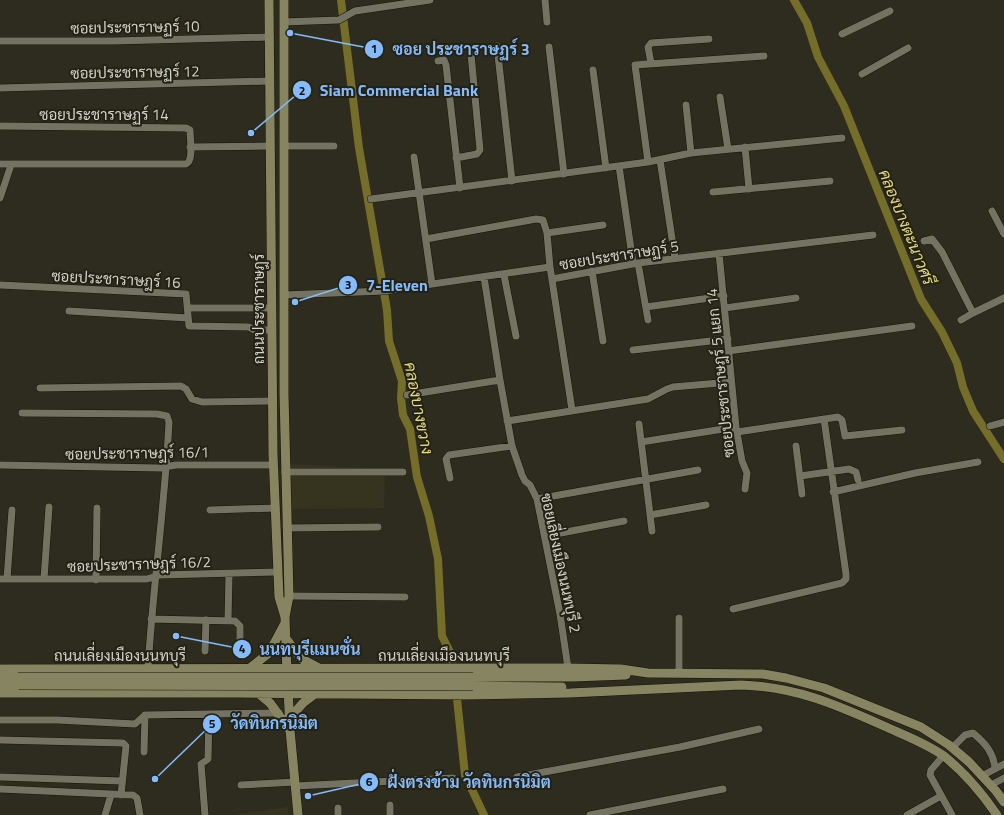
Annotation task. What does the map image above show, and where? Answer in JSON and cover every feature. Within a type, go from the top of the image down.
[{"type":"main road","name":"ถนนประชาราษฎร์","points":[[269,0],[274,465],[280,605],[285,620]]},
{"type":"main road","name":"ถนนประชาราษฎร์","points":[[284,0],[285,472],[289,596],[285,620],[289,719],[298,815]]},
{"type":"main road","points":[[250,668],[269,653],[285,620]]},
{"type":"main road","points":[[286,637],[300,658],[319,668]]},
{"type":"main road","points":[[235,668],[243,672],[246,679],[244,688],[237,693]]},
{"type":"main road","points":[[330,668],[322,672],[320,680],[323,689],[333,694]]},
{"type":"main road","name":"ถนนเลี่ยงเมืองนนทบุรี","points":[[0,669],[568,668],[621,669],[648,674]]},
{"type":"main road","name":"ถนนเลี่ยงเมืองนนทบุรี","points":[[473,682],[679,673],[763,674],[786,678],[824,688],[921,727],[952,748],[991,785],[1004,802]]},
{"type":"main road","name":"ถนนเลี่ยงเมืองนนทบุรี","points":[[0,677],[19,681],[473,682],[634,689]]},
{"type":"main road","name":"ถนนเลี่ยงเมืองนนทบุรี","points":[[0,685],[19,681]]},
{"type":"main road","name":"ถนนเลี่ยงเมืองนนทบุรี","points":[[0,693],[465,695],[741,684],[763,685],[788,689],[826,700],[921,742],[943,756],[968,778],[997,815]]},
{"type":"main road","points":[[258,693],[270,702],[290,730]]},
{"type":"main road","points":[[289,719],[303,703],[315,694]]},
{"type":"street","points":[[284,22],[343,18],[355,10],[430,0]]},
{"type":"street","points":[[545,0],[547,22]]},
{"type":"street","points":[[842,34],[890,11]]},
{"type":"street","name":"ซอยประชาราษฏร์ 10","points":[[0,41],[114,41],[270,37]]},
{"type":"street","points":[[651,63],[648,47],[651,43],[709,39]]},
{"type":"street","points":[[497,46],[512,181]]},
{"type":"street","points":[[549,46],[564,174]]},
{"type":"street","points":[[862,74],[908,48]]},
{"type":"street","points":[[456,158],[477,154],[480,150],[471,54]]},
{"type":"street","points":[[648,162],[634,67],[637,64],[764,56]]},
{"type":"street","points":[[438,61],[444,60],[446,65],[460,188]]},
{"type":"street","points":[[593,70],[606,168]]},
{"type":"street","name":"ซอยประชาราษฏร์ 12","points":[[0,88],[270,81]]},
{"type":"street","points":[[720,97],[728,149]]},
{"type":"street","points":[[686,105],[691,153]]},
{"type":"street","name":"ซอยประชาราษฏร์ 14","points":[[0,126],[186,128],[190,130],[190,160],[186,164],[11,164]]},
{"type":"street","points":[[371,199],[648,162],[691,153],[842,138]]},
{"type":"street","points":[[190,147],[271,146]]},
{"type":"street","points":[[285,146],[334,146]]},
{"type":"street","points":[[745,147],[749,189]]},
{"type":"street","points":[[414,157],[432,284]]},
{"type":"street","points":[[660,160],[675,258]]},
{"type":"street","points":[[0,164],[11,164],[1,190],[0,198]]},
{"type":"street","points":[[619,166],[635,263],[648,320]]},
{"type":"street","points":[[713,192],[830,181]]},
{"type":"street","points":[[992,211],[1004,232]]},
{"type":"street","points":[[426,239],[536,219],[543,220],[547,233],[550,267]]},
{"type":"street","points":[[547,233],[603,226]]},
{"type":"street","name":"ซอยประชาราษฏร์ 5","points":[[284,295],[381,291],[550,267],[552,279],[635,263],[873,235]]},
{"type":"street","points":[[924,241],[932,239],[942,252],[961,294],[973,313]]},
{"type":"street","name":"ซอยประชาราษฎร์ 5 แยก 14","points":[[719,253],[731,382],[742,461],[746,469],[745,489]]},
{"type":"street","points":[[592,271],[603,342]]},
{"type":"street","points":[[504,274],[516,336]]},
{"type":"street","name":"ซอยเลี่ยงเมืองนนทบุรี 2","points":[[484,277],[512,446],[522,475],[525,481],[530,484],[536,500],[545,536],[560,614],[568,668]]},
{"type":"street","points":[[552,279],[572,410]]},
{"type":"street","name":"ซอยประชาราษฎร์ 16","points":[[0,285],[186,294],[188,318]]},
{"type":"street","points":[[646,307],[724,296]]},
{"type":"street","points":[[725,308],[796,298]]},
{"type":"street","points":[[961,320],[1004,298]]},
{"type":"street","points":[[188,308],[272,308]]},
{"type":"street","points":[[69,311],[188,318],[190,326],[249,327],[254,330],[272,330]]},
{"type":"street","points":[[728,351],[912,326]]},
{"type":"street","points":[[633,350],[728,339]]},
{"type":"street","points":[[407,395],[500,380]]},
{"type":"street","points":[[507,421],[648,399],[666,389],[673,387],[731,382]]},
{"type":"street","points":[[40,388],[181,386],[186,389],[192,399],[202,402],[273,401]]},
{"type":"street","points":[[22,413],[163,414],[167,416],[169,422],[166,467],[154,577],[148,668]]},
{"type":"street","points":[[641,442],[840,418],[845,436],[902,430]]},
{"type":"street","points":[[733,609],[842,583],[846,579],[824,419]]},
{"type":"street","points":[[990,426],[1004,422]]},
{"type":"street","points":[[639,424],[652,531]]},
{"type":"street","points":[[450,478],[446,459],[449,455],[512,446]]},
{"type":"street","points":[[796,446],[802,494]]},
{"type":"street","points":[[834,492],[915,473],[978,462]]},
{"type":"street","name":"ซอยประชาราษฎร์ 16/1","points":[[0,465],[166,467],[176,465],[274,465]]},
{"type":"street","points":[[536,500],[698,470]]},
{"type":"street","points":[[800,476],[853,470],[856,472],[858,480]]},
{"type":"street","points":[[285,472],[403,472]]},
{"type":"street","points":[[650,515],[706,504]]},
{"type":"street","points":[[44,579],[49,507]]},
{"type":"street","points":[[96,580],[97,508]]},
{"type":"street","points":[[210,510],[276,508]]},
{"type":"street","points":[[4,579],[12,510]]},
{"type":"street","points":[[545,536],[624,520]]},
{"type":"street","points":[[287,528],[378,527]]},
{"type":"street","name":"ซอยประชาราษฎร์ 16/2","points":[[4,579],[147,579],[154,577],[278,572]]},
{"type":"street","points":[[228,620],[229,574]]},
{"type":"street","points":[[289,596],[406,597]]},
{"type":"street","points":[[679,618],[679,673]]},
{"type":"street","points":[[151,619],[235,621],[240,626],[240,655]]},
{"type":"street","points":[[205,652],[206,620]]},
{"type":"street","points":[[0,720],[57,720],[135,724],[145,715],[279,713]]},
{"type":"street","points":[[205,815],[201,764],[208,759],[209,714]]},
{"type":"street","points":[[144,752],[145,715]]},
{"type":"street","points":[[517,777],[680,747],[759,729]]},
{"type":"street","points":[[952,748],[965,736],[973,733],[990,751],[994,760],[995,769]]},
{"type":"street","points":[[0,740],[123,743],[126,746],[121,794]]},
{"type":"street","points":[[943,756],[931,770],[930,774],[952,815]]},
{"type":"street","points":[[982,776],[1004,764]]},
{"type":"street","points":[[0,777],[122,781]]},
{"type":"street","points":[[241,785],[453,778]]},
{"type":"street","points":[[991,785],[1004,778]]},
{"type":"street","points":[[0,789],[111,795],[121,794],[136,796],[140,815]]},
{"type":"street","points":[[590,815],[723,789]]},
{"type":"street","points":[[105,815],[111,795]]},
{"type":"street","points":[[907,815],[941,796]]},
{"type":"street","points":[[390,805],[390,815]]},
{"type":"shaded area","points":[[288,464],[385,469],[384,508],[291,509]]},
{"type":"shaded area","points":[[288,807],[289,815],[232,815]]},
{"type":"waterway","name":"คลองบางขวาง","points":[[341,0],[359,148],[387,310],[389,341],[402,381],[401,398],[403,415],[410,429],[417,477],[429,516],[438,559],[442,636],[450,652],[454,673]]},
{"type":"waterway","name":"คลองบางตะนาวศรี","points":[[794,0],[807,23],[818,57],[844,106],[921,299],[942,332],[957,363],[963,387],[973,411],[1004,459]]},
{"type":"waterway","name":"คลองบางขวาง","points":[[456,689],[465,775],[484,815]]},
{"type":"place","name":"ซอย ประชาราษฏร์ 3","points":[[290,33]]},
{"type":"place","name":"Siam Commercial Bank","points":[[251,133]]},
{"type":"place","name":"7-Eleven","points":[[295,302]]},
{"type":"place","name":"นนทบุรีแมนชั่น","points":[[176,636]]},
{"type":"place","name":"วัดทินกรนิมิต","points":[[155,779]]},
{"type":"place","name":"ฝั่งตรงข้าม วัดทินกรนิมิต","points":[[308,796]]}]
